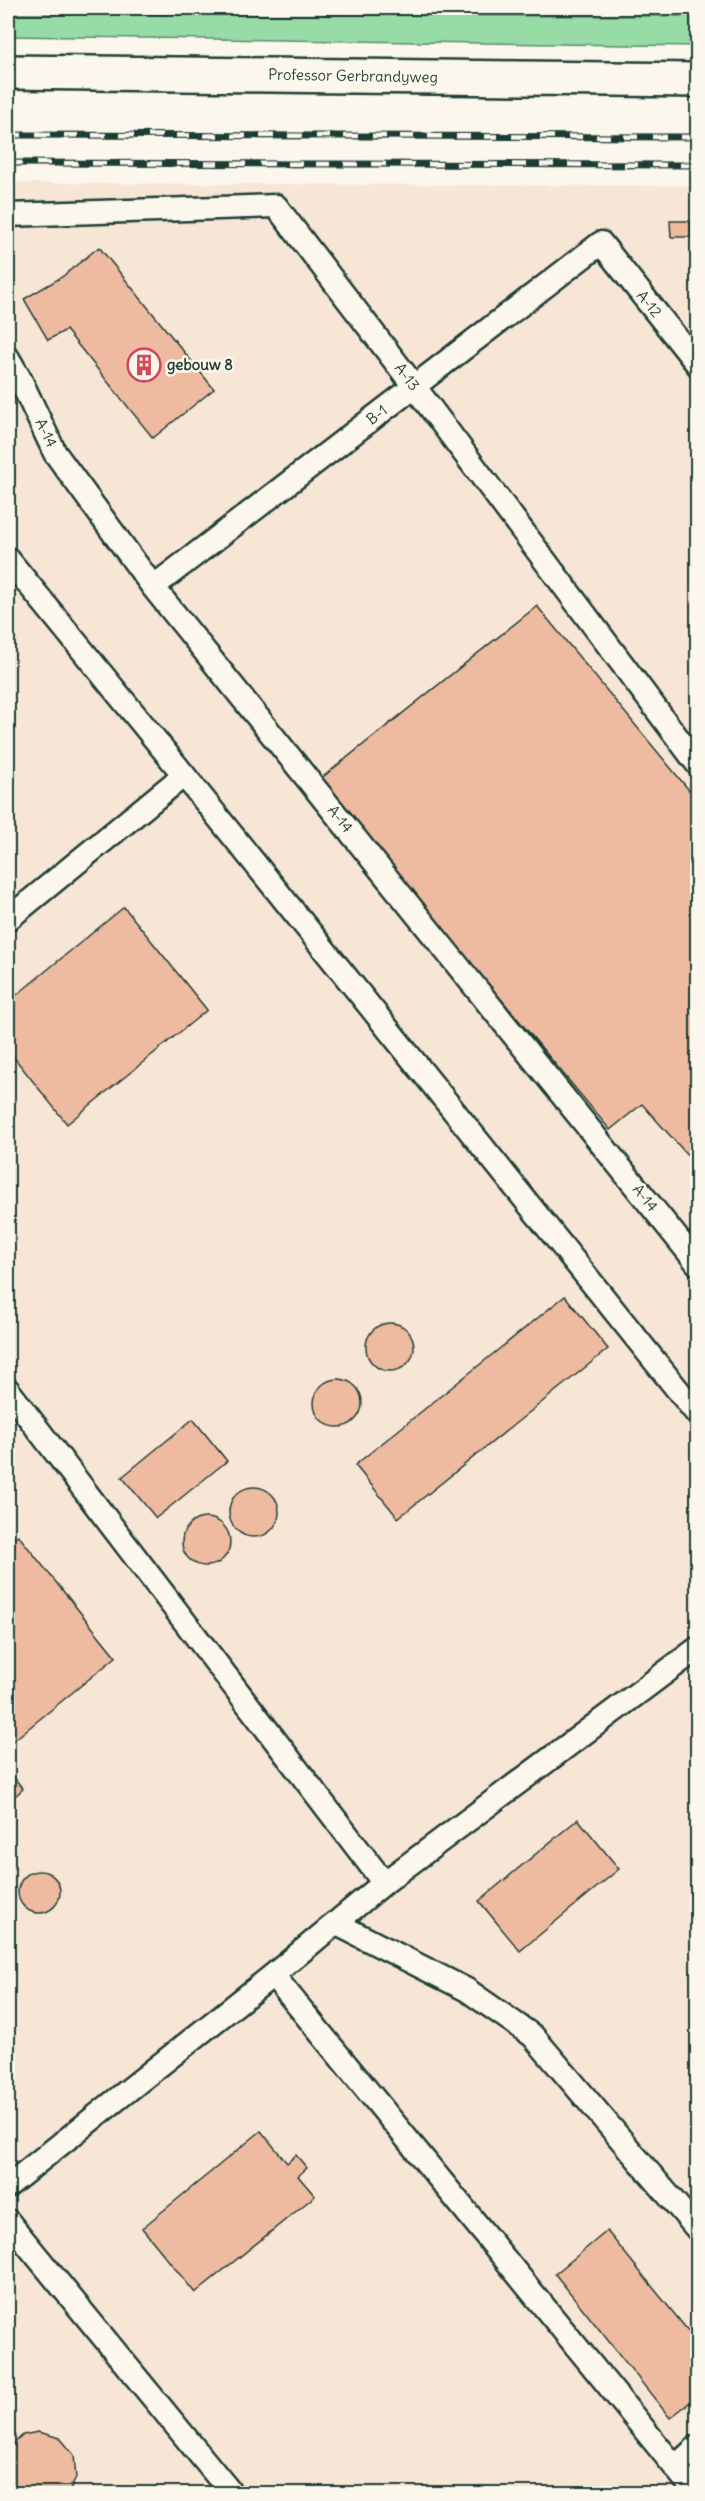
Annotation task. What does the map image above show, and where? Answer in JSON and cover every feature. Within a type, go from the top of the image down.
[{"type":"street","name":"Professor Gerbrandyweg","points":[[8,72],[698,80]]},
{"type":"lane","name":"A-13","points":[[8,215],[276,206],[698,765]]},
{"type":"lane","name":"B-1","points":[[153,587],[601,243]]},
{"type":"lane","name":"A-12","points":[[601,243],[698,365]]},
{"type":"lane","name":"A-14","points":[[8,358],[55,453],[153,587],[698,1264]]},
{"type":"lane","points":[[8,559],[698,1414]]},
{"type":"lane","points":[[8,919],[184,775]]},
{"type":"lane","points":[[8,1390],[384,1883]]},
{"type":"lane","points":[[8,2186],[273,1975],[384,1883],[698,1648]]},
{"type":"lane","points":[[335,1923],[467,1990],[533,2036],[698,2230]]},
{"type":"lane","points":[[273,1975],[696,2493]]},
{"type":"lane","points":[[8,2221],[232,2493]]},
{"type":"lane","points":[[675,2467],[698,2446]]},
{"type":"shaded area","points":[[8,183],[697,186],[697,2493],[8,2494]]},
{"type":"green space","points":[[8,14],[697,16],[698,46],[8,36]]},
{"type":"building","points":[[670,221],[690,221],[691,237],[671,237]]},
{"type":"building","name":"gebouw 8","points":[[99,247],[214,389],[153,438],[66,330],[48,340],[24,299],[62,277]]},
{"type":"building","points":[[537,606],[698,801],[698,1167],[642,1104],[610,1130],[319,780]]},
{"type":"building","points":[[124,907],[207,1010],[67,1124],[8,1050],[8,1002]]},
{"type":"building","points":[[565,1296],[608,1349],[398,1518],[355,1465]]},
{"type":"building","points":[[385,1323],[395,1323],[410,1333],[414,1347],[410,1361],[404,1367],[395,1371],[385,1371],[370,1361],[366,1352],[366,1342],[376,1327]]},
{"type":"building","points":[[333,1379],[343,1379],[355,1386],[362,1398],[362,1408],[355,1420],[343,1427],[333,1427],[318,1416],[314,1408],[314,1398],[325,1383]]},
{"type":"building","points":[[193,1419],[227,1461],[156,1518],[122,1477]]},
{"type":"building","points":[[249,1487],[259,1487],[272,1494],[279,1507],[279,1517],[272,1530],[259,1537],[249,1537],[240,1533],[233,1526],[229,1517],[229,1507],[233,1498],[240,1491]]},
{"type":"building","points":[[201,1518],[211,1518],[226,1528],[230,1542],[226,1556],[220,1562],[211,1566],[201,1566],[186,1556],[182,1547],[182,1537],[192,1522]]},
{"type":"building","points":[[18,1535],[116,1657],[8,1745],[8,1543]]},
{"type":"building","points":[[8,1770],[23,1789],[8,1802]]},
{"type":"building","points":[[578,1819],[619,1869],[520,1951],[479,1901]]},
{"type":"building","points":[[39,1871],[47,1872],[54,1877],[59,1884],[59,1900],[54,1907],[47,1912],[39,1913],[31,1912],[24,1907],[19,1900],[18,1892],[19,1884],[24,1877],[31,1872]]},
{"type":"building","points":[[8,1917],[13,1930],[8,1944]]},
{"type":"building","points":[[261,2131],[287,2163],[296,2155],[307,2168],[298,2176],[315,2196],[195,2293],[142,2228]]},
{"type":"building","points":[[607,2231],[698,2343],[698,2396],[670,2418],[555,2274]]},
{"type":"building","points":[[38,2432],[60,2438],[74,2455],[76,2478],[68,2494],[10,2494],[8,2490],[8,2449],[23,2435]]},
{"type":"railway","points":[[8,135],[698,137]]},
{"type":"railway","points":[[8,163],[698,165]]},
{"type":"place","name":"gebouw 8","points":[[144,365]]}]
